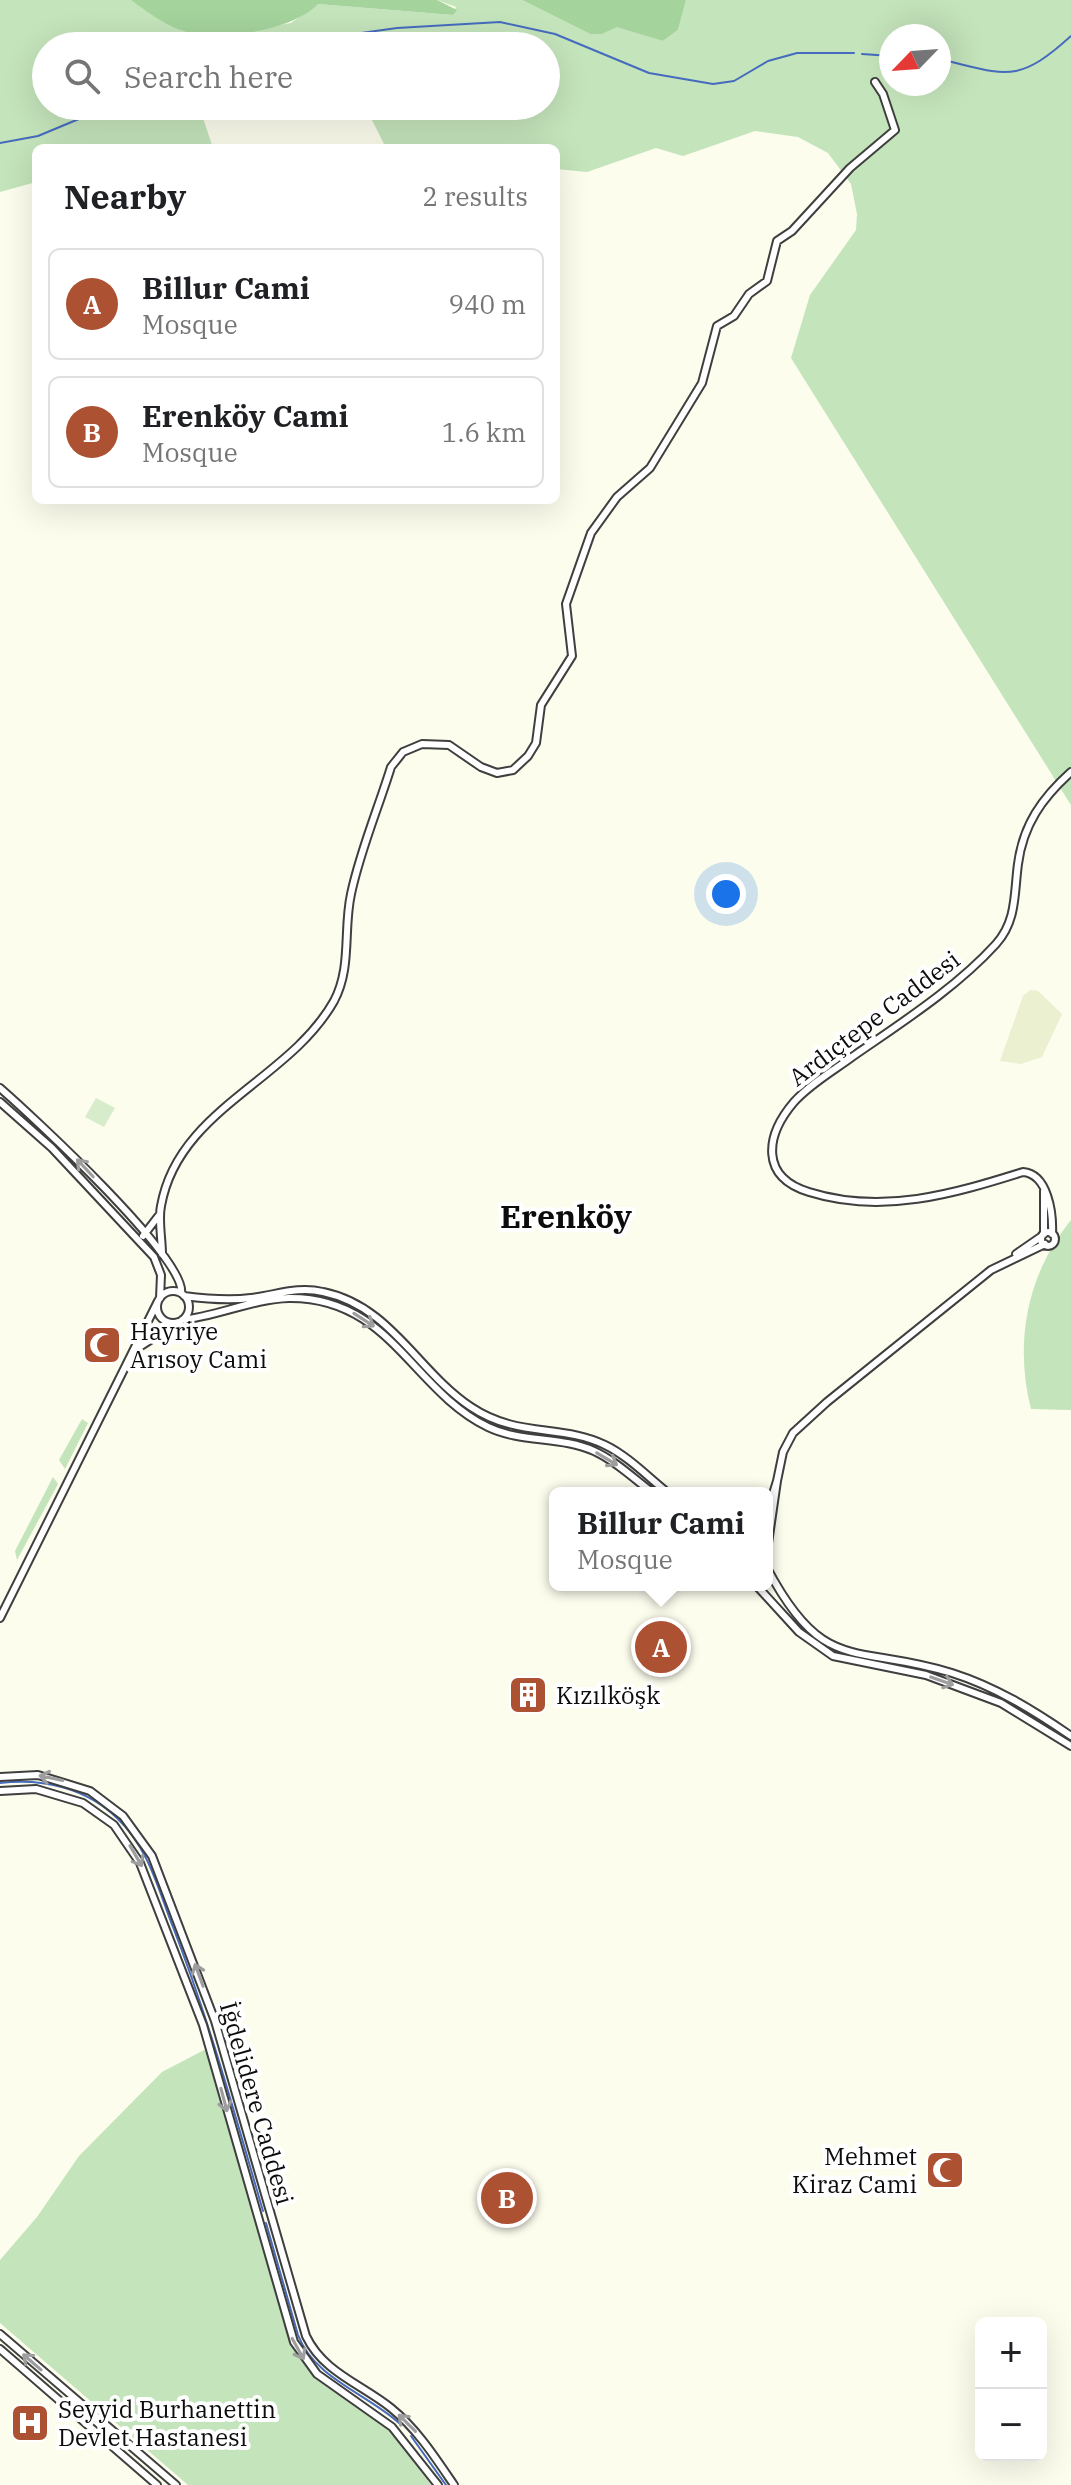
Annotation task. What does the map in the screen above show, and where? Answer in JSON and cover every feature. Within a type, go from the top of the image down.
[{"type":"street","points":[[162,1254],[160,1214],[165,1186],[188,1141],[261,1079],[310,1031],[335,999],[347,963],[345,932],[351,892],[395,760],[403,752],[422,744],[449,745],[481,767],[505,773],[528,756],[536,743],[541,705],[572,656],[574,648],[566,604],[591,533],[617,497],[650,468],[702,383],[717,326],[734,316],[749,294],[767,281],[777,241],[792,231],[850,168],[895,130],[883,94],[875,82]]},
{"type":"street","name":"Ardıçtepe Caddesi","points":[[1044,1191],[1035,1175],[1023,1172],[975,1187],[882,1204],[842,1201],[785,1181],[776,1170],[772,1149],[782,1120],[801,1095],[920,1007],[999,942],[1011,921],[1026,830],[1039,805],[1071,772]]},
{"type":"street","points":[[0,1088],[69,1151],[142,1237],[160,1269],[162,1318],[180,1321]]},
{"type":"street","points":[[0,1102],[162,1254],[181,1279],[189,1308],[180,1321]]},
{"type":"street","points":[[1011,1258],[1045,1244],[1053,1244],[1044,1191]]},
{"type":"street","points":[[1044,1191],[1045,1244]]},
{"type":"street","points":[[142,1237],[160,1214]]},
{"type":"street","points":[[773,1509],[783,1452],[793,1433],[972,1285],[1043,1235],[1052,1234]]},
{"type":"street","points":[[0,1618],[159,1300],[171,1291],[220,1301],[289,1290],[321,1291],[354,1302],[390,1328],[467,1404],[488,1417],[512,1427],[604,1444],[660,1487]]},
{"type":"street","points":[[133,1351],[180,1321],[285,1298],[317,1299],[343,1306],[373,1325],[463,1410],[487,1427],[524,1440],[592,1450],[644,1487]]},
{"type":"street","points":[[773,1494],[777,1481]]},
{"type":"street","points":[[773,1578],[802,1624],[839,1650],[954,1674],[1026,1705],[1071,1736]]},
{"type":"street","points":[[761,1591],[799,1632],[833,1656],[926,1675],[1001,1703],[1071,1746]]},
{"type":"street","name":"İğdelidere Caddesi","points":[[0,1777],[38,1775],[79,1787],[116,1809],[142,1838],[162,1877],[212,2011],[306,2336],[325,2364],[386,2404],[408,2424],[454,2485]]},
{"type":"street","name":"İğdelidere Caddesi","points":[[0,1791],[36,1789],[74,1799],[107,1819],[135,1853],[150,1882],[203,2025],[294,2342],[317,2374],[392,2427],[438,2485]]},
{"type":"street","points":[[0,2334],[176,2485]]},
{"type":"street","points":[[0,2349],[157,2485]]},
{"type":"green space","points":[[0,0],[131,0],[182,31],[194,32],[32,32],[32,120],[204,120],[212,144],[32,144],[32,183],[0,192]]},
{"type":"green space","points":[[131,0],[437,0],[457,10],[453,15],[318,4],[291,21],[253,32],[188,32],[154,16]]},
{"type":"green space","points":[[437,0],[522,0],[590,34],[602,34],[617,26],[663,41],[678,30],[686,0],[1071,0],[1071,805],[791,358],[810,295],[856,230],[857,214],[851,184],[828,153],[798,137],[755,131],[683,156],[656,148],[587,172],[560,169],[560,144],[384,144],[372,120],[560,120],[560,32],[231,32],[291,23],[318,4],[453,15],[456,7]]},
{"type":"green space","points":[[522,0],[686,0],[678,30],[663,41],[617,27],[602,34],[590,34]]},
{"type":"green space","points":[[1030,990],[1038,991],[1062,1014],[1042,1057],[1021,1064],[1000,1061],[1023,996]]},
{"type":"green space","points":[[96,1098],[115,1108],[104,1127],[85,1117]]},
{"type":"green space","points":[[1071,1220],[1071,1410],[1031,1409],[1024,1359],[1028,1310],[1044,1263]]},
{"type":"green space","points":[[82,1419],[88,1423],[65,1469],[59,1460]]},
{"type":"green space","points":[[53,1477],[58,1484],[17,1560],[15,1551]]},
{"type":"green space","points":[[208,2048],[293,2344],[318,2375],[388,2429],[431,2485],[188,2485],[0,2323],[0,2260],[37,2217],[79,2156],[162,2072]]},
{"type":"waterway","points":[[368,32],[500,22],[546,32]]},
{"type":"waterway","points":[[560,36],[649,73],[713,84],[734,81],[768,61],[797,53],[854,53]]},
{"type":"waterway","points":[[951,62],[1009,72],[1036,63],[1071,36]]},
{"type":"waterway","points":[[862,54],[879,55]]},
{"type":"waterway","points":[[0,143],[38,136],[76,120]]},
{"type":"waterway","points":[[0,1783],[48,1784],[78,1793],[106,1808],[138,1843],[157,1884],[198,1997],[263,2211]]},
{"type":"waterway","points":[[266,2223],[298,2335],[306,2350],[329,2374],[399,2423]]},
{"type":"waterway","points":[[411,2436],[446,2485]]},
{"type":"place","name":"Hayriye Arısoy Cami","points":[[102,1345]]},
{"type":"place","name":"Billur Cami","points":[[661,1647]]},
{"type":"place","name":"Kızılköşk","points":[[528,1695]]},
{"type":"place","name":"Mehmet Kiraz Cami","points":[[945,2170]]},
{"type":"place","name":"Erenköy Cami","points":[[507,2198]]},
{"type":"place","name":"Seyyid Burhanettin Devlet Hastanesi","points":[[30,2423]]},
{"type":"district","name":"Erenköy","points":[[566,1216]]}]
